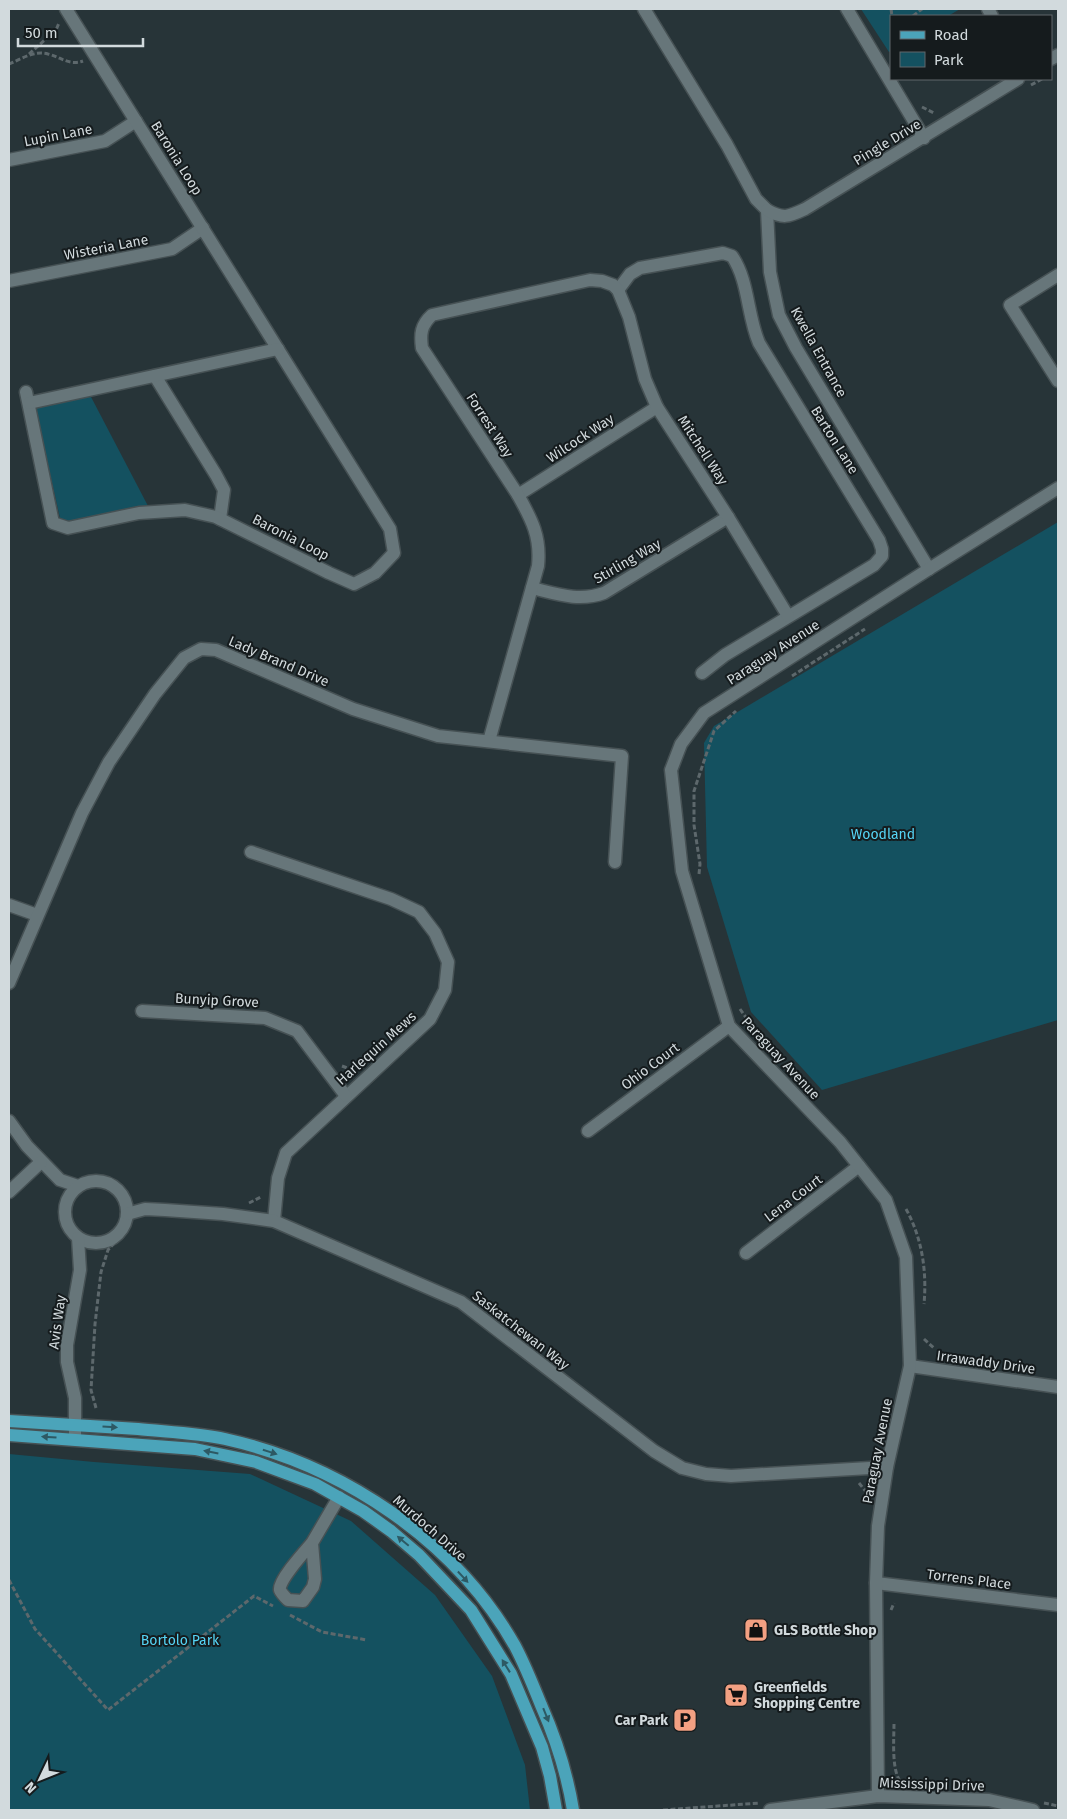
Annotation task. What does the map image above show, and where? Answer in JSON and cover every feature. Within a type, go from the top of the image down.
[{"type":"main road","name":"Murdoch Drive","points":[[9,1421],[200,1435],[251,1446],[304,1464],[327,1475],[352,1487],[397,1516],[436,1550],[478,1593],[514,1645],[527,1669],[558,1744],[573,1810]]},
{"type":"main road","name":"Murdoch Drive","points":[[9,1435],[195,1449],[256,1462],[292,1475],[340,1497],[391,1531],[419,1555],[471,1610],[511,1674],[542,1747],[550,1776],[556,1810]]},
{"type":"street","points":[[644,9],[727,144],[756,199],[767,210]]},
{"type":"street","points":[[847,9],[924,138]]},
{"type":"street","name":"Baronia Loop","points":[[64,12],[96,56],[390,529],[394,553],[375,573],[354,584],[220,519],[185,510],[139,513],[68,528],[53,523],[28,397],[155,376],[278,350]]},
{"type":"street","name":"Pingle Drive","points":[[767,210],[778,216],[791,216],[805,209],[1016,80]]},
{"type":"street","name":"Lupin Lane","points":[[9,160],[105,141],[136,121]]},
{"type":"street","name":"Kwella Entrance","points":[[767,210],[770,272],[779,315],[796,348],[929,568]]},
{"type":"street","name":"Wisteria Lane","points":[[9,281],[172,249],[203,228]]},
{"type":"street","name":"Barton Lane","points":[[618,290],[630,274],[640,268],[723,253],[732,256],[740,272],[754,333],[762,350],[879,540],[882,549],[882,556],[874,565],[725,655],[702,673]]},
{"type":"street","points":[[1058,275],[1010,305],[1058,380]]},
{"type":"street","name":"Forrest Way","points":[[489,741],[538,566],[540,550],[531,519],[518,495],[422,348],[421,329],[432,315],[590,280],[602,281],[613,285],[618,290]]},
{"type":"street","name":"Mitchell Way","points":[[618,290],[628,317],[645,379],[657,407],[728,517],[788,616]]},
{"type":"street","points":[[155,376],[224,490],[220,519]]},
{"type":"street","name":"Wilcock Way","points":[[518,495],[657,407]]},
{"type":"street","name":"Paraguay Avenue","points":[[878,1796],[876,1583],[878,1526],[887,1467],[910,1366],[906,1257],[886,1200],[840,1142],[729,1026],[682,871],[671,770],[681,744],[704,714],[929,568],[1058,488]]},
{"type":"street","name":"Stirling Way","points":[[532,588],[576,598],[590,598],[604,593],[728,517]]},
{"type":"street","name":"Lady Brand Drive","points":[[9,983],[82,813],[110,762],[155,694],[184,658],[201,649],[216,650],[353,709],[438,736],[622,756],[616,862]]},
{"type":"street","name":"Harlequin Mews","points":[[250,852],[391,899],[419,912],[435,933],[448,962],[445,990],[430,1019],[286,1153],[278,1178],[274,1221]]},
{"type":"street","points":[[9,905],[37,915]]},
{"type":"street","name":"Bunyip Grove","points":[[142,1011],[265,1018],[296,1031],[346,1096]]},
{"type":"street","name":"Ohio Court","points":[[588,1130],[729,1026]]},
{"type":"street","points":[[9,1121],[27,1146],[60,1180],[78,1186]]},
{"type":"street","points":[[9,1192],[42,1162]]},
{"type":"street","name":"Lena Court","points":[[746,1253],[859,1166]]},
{"type":"street","points":[[87,1181],[107,1182],[122,1195],[126,1204],[127,1214],[125,1223],[114,1238],[96,1244],[78,1238],[71,1231],[66,1222],[64,1212],[68,1197],[78,1186],[87,1181]]},
{"type":"street","name":"Saskatchewan Way","points":[[127,1214],[145,1209],[240,1216],[274,1221],[461,1302],[654,1452],[682,1468],[706,1474],[731,1476],[887,1467]]},
{"type":"street","name":"Avis Way","points":[[75,1439],[75,1398],[67,1362],[67,1345],[80,1270],[78,1238]]},
{"type":"street","name":"Irrawaddy Drive","points":[[910,1366],[1058,1387]]},
{"type":"street","points":[[312,1543],[340,1497]]},
{"type":"street","name":"Torrens Place","points":[[876,1583],[1058,1605]]},
{"type":"street","name":"Mississippi Drive","points":[[770,1810],[878,1796],[989,1800],[1033,1810]]},
{"type":"path","points":[[27,56],[56,30],[64,12]]},
{"type":"path","points":[[9,64],[27,56],[47,53],[66,62],[78,62],[96,56]]},
{"type":"path","points":[[918,104],[930,112],[937,113]]},
{"type":"path","points":[[788,678],[867,628]]},
{"type":"path","points":[[699,881],[700,864],[694,825],[694,791],[714,731],[739,708]]},
{"type":"path","points":[[736,1003],[755,1031]]},
{"type":"path","points":[[322,1063],[331,1056],[342,1066],[350,1069],[364,1065]]},
{"type":"path","points":[[240,1216],[242,1202],[251,1203],[263,1196]]},
{"type":"path","points":[[904,1205],[913,1222],[920,1244],[925,1292],[923,1310]]},
{"type":"path","points":[[96,1408],[91,1390],[100,1272],[108,1250],[126,1228],[133,1226]]},
{"type":"path","points":[[922,1336],[927,1344],[935,1349]]},
{"type":"path","points":[[852,1481],[858,1483],[867,1493],[868,1500]]},
{"type":"path","points":[[9,1580],[35,1629],[108,1710],[254,1596],[280,1610]]},
{"type":"path","points":[[890,1616],[894,1603]]},
{"type":"path","points":[[288,1614],[322,1632],[367,1640]]},
{"type":"path","points":[[893,1719],[895,1766],[899,1780],[906,1786]]},
{"type":"green space","points":[[861,9],[960,9],[950,15],[890,15],[889,52]]},
{"type":"green space","points":[[90,395],[148,506],[68,523],[60,518],[35,407]]},
{"type":"green space","name":"Woodland","points":[[1058,522],[1058,1020],[822,1090],[751,1012],[707,867],[704,743],[714,726]]},
{"type":"green space","name":"Bortolo Park","points":[[9,1454],[250,1474],[351,1521],[435,1595],[492,1676],[525,1765],[530,1810],[9,1810]]},
{"type":"place","name":"GLS Bottle Shop","points":[[756,1630]]},
{"type":"place","name":"Greenfields Shopping Centre","points":[[736,1695]]},
{"type":"place","name":"Car Park","points":[[685,1720]]}]
